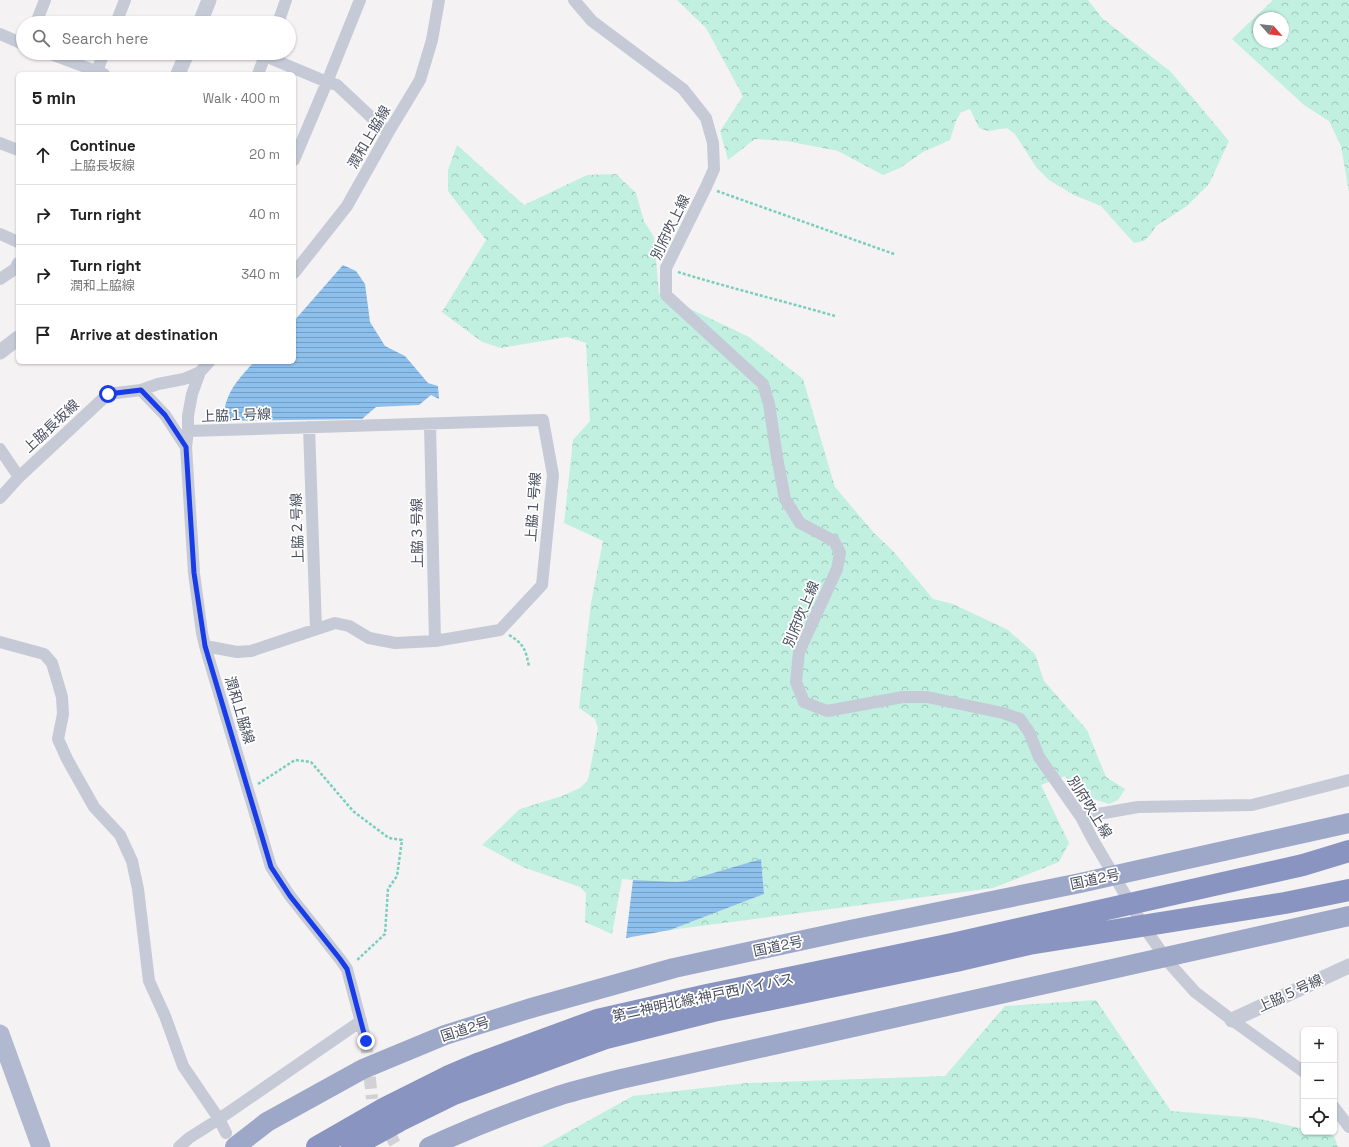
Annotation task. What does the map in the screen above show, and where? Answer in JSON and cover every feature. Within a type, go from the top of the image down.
[{"type":"highway","name":"国道2号","points":[[231,1140],[267,1122],[363,1069],[445,1034],[528,1008],[674,968],[1080,883],[1349,823]]},
{"type":"highway","name":"第二神明北線;神戸西バイパス","points":[[352,1147],[399,1121],[488,1060],[597,1020],[952,944],[1303,864],[1349,851]]},
{"type":"highway","name":"第二神明北線;神戸西バイパス","points":[[317,1147],[384,1108],[614,1036],[713,1011],[956,961],[1029,944],[1285,903],[1349,890]]},
{"type":"highway","points":[[429,1147],[458,1133],[562,1094],[621,1079],[1349,916]]},
{"type":"main road","points":[[0,1034],[41,1147]]},
{"type":"street","points":[[39,16],[46,0]]},
{"type":"street","points":[[119,16],[125,0]]},
{"type":"street","points":[[203,16],[209,0]]},
{"type":"street","points":[[280,16],[286,0]]},
{"type":"street","points":[[296,155],[360,0]]},
{"type":"street","name":"潤和上脇線","points":[[296,270],[347,206],[420,80],[432,40],[439,0]]},
{"type":"street","name":"別府吹上線","points":[[574,0],[592,21],[683,90],[706,118],[713,143],[714,169],[666,268],[666,295],[763,384],[769,404],[785,498],[800,523],[834,541],[840,553],[837,569],[798,652],[796,682],[804,702],[827,711],[903,697],[927,697],[1003,713],[1020,719],[1029,732],[1040,757],[1081,817],[1146,930],[1170,964],[1195,992],[1301,1070]]},
{"type":"street","points":[[0,34],[16,41]]},
{"type":"street","points":[[67,60],[100,72],[103,60]]},
{"type":"street","points":[[179,72],[184,60]]},
{"type":"street","points":[[259,72],[264,60]]},
{"type":"street","points":[[279,60],[337,86],[388,133]]},
{"type":"street","points":[[0,143],[16,149]]},
{"type":"street","points":[[0,234],[16,241]]},
{"type":"street","points":[[0,279],[16,267]]},
{"type":"street","points":[[0,352],[16,340]]},
{"type":"street","name":"潤和上脇線","points":[[207,364],[200,372],[192,394],[188,416],[186,447],[194,573],[205,646],[271,867],[290,896],[347,969],[366,1041]]},
{"type":"street","name":"上脇長坂線","points":[[0,498],[19,476],[108,394],[141,390],[158,384],[184,379],[200,372]]},
{"type":"street","points":[[141,390],[165,415],[186,447]]},
{"type":"street","name":"上脇１号線","points":[[188,431],[544,420],[553,475],[542,585],[500,630]]},
{"type":"street","name":"上脇３号線","points":[[430,424],[435,641]]},
{"type":"street","name":"上脇２号線","points":[[309,427],[316,629]]},
{"type":"street","points":[[0,449],[19,476]]},
{"type":"street","points":[[205,646],[237,652],[251,650],[335,623],[349,626],[369,638],[395,643],[435,641],[500,630]]},
{"type":"street","points":[[0,642],[44,654],[52,663],[62,697],[63,714],[58,739],[67,759],[94,807],[120,835],[132,862],[138,889],[149,981],[165,1016],[183,1066],[219,1119],[231,1140]]},
{"type":"street","points":[[1081,817],[1138,807],[1252,805],[1349,780]]},
{"type":"street","name":"上脇５号線","points":[[1232,1020],[1349,966]]},
{"type":"street","points":[[179,1147],[189,1138],[361,1021]]},
{"type":"street","points":[[372,1099],[390,1133]]},
{"type":"street","points":[[1337,1111],[1349,1127]]},
{"type":"path","points":[[706,187],[894,254]]},
{"type":"path","points":[[666,268],[707,281],[760,294],[835,316]]},
{"type":"path","points":[[500,630],[520,641],[526,654],[528,667]]},
{"type":"path","points":[[248,790],[294,760],[311,762],[352,811],[389,838],[402,840],[397,876],[388,889],[385,934],[347,969]]},
{"type":"green space","points":[[677,0],[1088,0],[1102,18],[1171,72],[1229,141],[1209,184],[1187,206],[1156,226],[1144,241],[1134,243],[1101,206],[1074,195],[1049,180],[1036,167],[1015,134],[1007,128],[988,131],[979,128],[970,109],[961,112],[956,121],[950,140],[923,152],[900,168],[883,175],[838,151],[787,141],[755,139],[728,160],[720,131],[743,96],[706,28]]},
{"type":"green space","points":[[1273,0],[1349,0],[1349,193],[1341,146],[1329,121],[1304,105],[1232,39],[1253,19],[1253,48],[1289,48],[1289,12],[1260,12]]},
{"type":"green space","points":[[457,145],[524,205],[587,175],[616,174],[636,193],[644,221],[654,237],[659,294],[749,337],[803,379],[835,487],[874,533],[893,551],[933,599],[953,604],[1008,630],[1035,654],[1044,681],[1087,730],[1106,777],[1125,789],[1118,800],[1109,804],[1084,796],[1065,776],[1041,785],[1069,843],[1059,862],[993,888],[670,930],[764,894],[761,860],[686,881],[662,882],[622,879],[612,934],[585,922],[586,893],[580,887],[523,867],[482,845],[520,809],[562,796],[580,788],[588,780],[598,728],[595,719],[579,708],[591,603],[603,541],[564,523],[573,440],[590,421],[586,343],[567,337],[501,348],[482,342],[442,312],[486,240],[448,191],[448,170]]},
{"type":"green space","points":[[1096,1000],[1171,1111],[1256,1118],[1301,1128],[1301,1135],[1334,1136],[1338,1147],[541,1147],[633,1096],[747,1083],[945,1076],[1005,1006]]},
{"type":"water","points":[[343,265],[356,271],[365,284],[370,322],[385,346],[405,356],[428,383],[438,386],[439,399],[431,395],[419,405],[376,407],[362,419],[222,421],[226,402],[232,388],[252,364],[296,364],[296,319]]},
{"type":"water","points":[[761,859],[764,894],[670,930],[626,938],[633,880],[686,881]]},
{"type":"tunnel","points":[[366,1041],[372,1099]]},
{"type":"tunnel","points":[[389,1133],[397,1147]]},
{"type":"route","points":[[108,394],[141,390],[165,415],[186,447],[194,573],[202,633],[271,867],[290,896],[347,969],[366,1041]]}]
